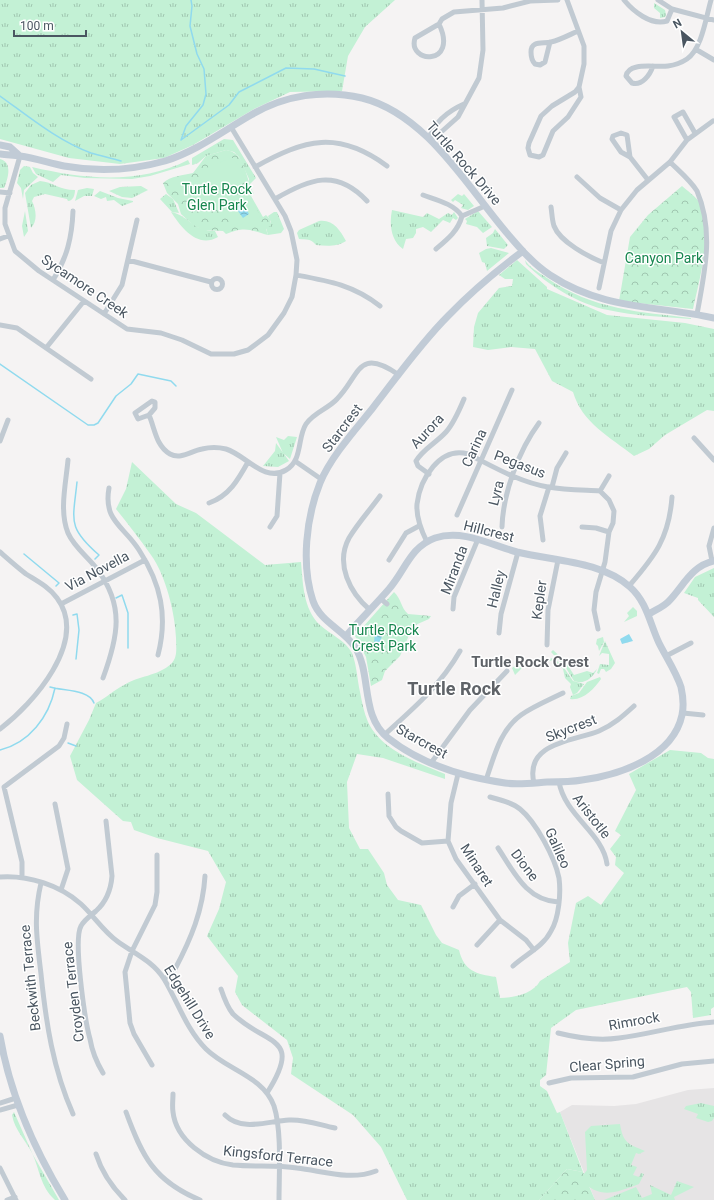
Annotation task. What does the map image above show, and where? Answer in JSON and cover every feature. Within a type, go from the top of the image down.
[{"type":"street","points":[[429,138],[439,134],[458,117],[464,104],[472,94],[479,78],[483,62],[482,0]]},
{"type":"street","points":[[439,24],[443,39],[442,51],[438,56],[432,58],[419,54],[415,46],[416,38],[439,24],[442,19],[454,12],[503,8],[530,1],[558,0]]},
{"type":"street","points":[[567,0],[584,46],[584,64],[579,87],[581,97],[568,117],[553,131],[543,155],[539,157],[530,154],[528,148],[529,143],[541,116],[552,106],[569,97],[579,87]]},
{"type":"street","points":[[624,0],[638,13],[658,22],[667,21],[672,9]]},
{"type":"street","points":[[658,0],[672,9],[714,20]]},
{"type":"street","points":[[653,66],[647,78],[641,82],[632,82],[626,76],[627,73],[633,68],[653,66],[666,66],[680,63],[697,50],[711,0]]},
{"type":"street","points":[[550,42],[545,62],[540,65],[535,64],[532,60],[531,47],[539,43],[550,42],[578,31]]},
{"type":"street","points":[[697,50],[714,60]]},
{"type":"street","name":"Turtle Rock Drive","points":[[0,154],[20,156],[80,169],[129,168],[164,161],[182,155],[254,113],[291,98],[328,94],[359,98],[395,112],[429,138],[522,251],[548,274],[577,291],[591,297],[622,304],[697,314],[714,318]]},
{"type":"street","points":[[429,138],[433,127],[451,110],[464,104]]},
{"type":"street","points":[[687,140],[674,117],[683,112],[695,133]]},
{"type":"street","points":[[599,288],[611,231],[621,210],[648,180],[670,162],[687,140],[713,121]]},
{"type":"street","name":"Sycamore Creek","points":[[20,156],[5,208],[5,224],[8,236],[15,251],[39,271],[127,329],[161,333],[182,340],[211,354],[234,354],[248,350],[268,335],[284,313],[292,297],[297,260],[291,231],[275,199],[231,127]]},
{"type":"street","points":[[630,157],[627,134],[621,133],[613,136],[612,139],[621,152],[630,157],[648,180]]},
{"type":"street","points":[[255,167],[289,149],[301,145],[329,143],[357,148],[370,154],[387,166]]},
{"type":"street","name":"Turtle Rock Drive","points":[[0,145],[10,147],[20,156]]},
{"type":"street","points":[[670,162],[697,189],[704,201],[711,222],[712,242],[697,314]]},
{"type":"street","points":[[577,177],[600,198],[621,210]]},
{"type":"street","points":[[275,199],[302,184],[316,180],[330,180],[350,186],[367,201]]},
{"type":"street","points":[[0,192],[10,193]]},
{"type":"street","points":[[423,195],[451,206],[458,210],[462,216],[460,225],[454,234],[436,249]]},
{"type":"street","points":[[462,216],[485,206]]},
{"type":"street","points":[[551,207],[554,227],[568,242],[586,256],[604,263]]},
{"type":"street","points":[[53,280],[68,249],[72,232],[73,211]]},
{"type":"street","points":[[104,314],[122,285],[137,220]]},
{"type":"street","points":[[0,240],[8,236]]},
{"type":"street","name":"Starcrest","points":[[522,251],[491,276],[447,317],[361,422],[321,479],[314,499],[307,532],[309,587],[314,606],[325,620],[346,636],[360,656],[371,710],[384,735],[430,763],[458,774],[510,784],[580,781],[601,777],[620,771],[639,762],[660,750],[671,739],[683,713],[683,695],[680,682],[657,638],[649,614]]},
{"type":"street","points":[[128,260],[211,282]]},
{"type":"street","points":[[296,275],[348,286],[368,297],[380,306]]},
{"type":"street","points":[[46,348],[84,301]]},
{"type":"street","points":[[0,325],[17,328],[91,379]]},
{"type":"street","points":[[149,415],[160,444],[171,454],[182,456],[204,448],[222,448],[230,450],[263,471],[280,473],[287,469],[295,461],[306,424],[314,415],[338,399],[356,371],[369,364],[378,364],[387,367],[399,375]]},
{"type":"street","name":"Carina","points":[[457,515],[512,390]]},
{"type":"street","name":"Aurora","points":[[429,474],[418,466],[416,461],[420,454],[445,433],[454,421],[464,399]]},
{"type":"street","points":[[0,441],[8,420]]},
{"type":"street","name":"Lyra","points":[[502,527],[504,505],[512,476],[532,433],[539,423]]},
{"type":"street","points":[[694,438],[714,460]]},
{"type":"street","name":"Pegasus","points":[[427,542],[419,526],[417,504],[429,474],[437,462],[453,453],[461,452],[512,476],[550,488],[600,491]]},
{"type":"street","points":[[542,540],[540,516],[557,468],[566,453]]},
{"type":"street","points":[[68,460],[64,511],[66,525],[75,544],[98,570],[105,581],[116,607],[118,627],[113,652],[104,678]]},
{"type":"street","points":[[295,461],[321,479]]},
{"type":"street","points":[[209,503],[220,499],[231,489],[248,462]]},
{"type":"street","points":[[270,527],[277,516],[280,473]]},
{"type":"street","points":[[598,628],[594,610],[596,592],[603,571],[614,511],[609,500],[600,491],[609,476]]},
{"type":"street","points":[[109,488],[107,500],[114,522],[131,539],[145,560],[155,581],[163,615],[163,631],[158,655]]},
{"type":"street","points":[[370,610],[354,594],[348,583],[344,556],[349,539],[380,496]]},
{"type":"street","points":[[629,586],[660,547],[669,523],[672,497]]},
{"type":"street","points":[[389,560],[406,533],[419,526]]},
{"type":"street","points":[[582,527],[596,528],[609,532]]},
{"type":"street","points":[[649,614],[668,602],[687,578],[696,570],[713,561],[709,546],[714,528]]},
{"type":"street","name":"Hillcrest","points":[[346,636],[393,585],[413,553],[427,542],[436,538],[456,536],[478,539],[518,552],[603,571],[629,586],[637,594],[649,614]]},
{"type":"street","name":"Miranda","points":[[453,609],[454,597],[478,539]]},
{"type":"street","points":[[0,552],[48,588],[61,604],[67,627],[63,649],[50,674],[32,699],[18,714],[0,729]]},
{"type":"street","name":"Halley","points":[[499,633],[501,614],[518,552]]},
{"type":"street","name":"Via Novella","points":[[61,604],[145,560]]},
{"type":"street","name":"Kepler","points":[[547,645],[548,610],[558,560]]},
{"type":"street","points":[[381,599],[387,604]]},
{"type":"street","points":[[666,656],[691,643]]},
{"type":"street","points":[[384,735],[428,696],[448,672],[460,651]]},
{"type":"street","points":[[430,763],[466,715],[507,671]]},
{"type":"street","points":[[486,780],[504,734],[513,722],[521,715],[563,693]]},
{"type":"street","name":"Skycrest","points":[[534,783],[532,775],[535,762],[551,746],[600,731],[612,724],[634,706]]},
{"type":"street","points":[[683,713],[703,715]]},
{"type":"street","points":[[22,877],[20,856],[4,787],[59,746],[64,738],[67,724]]},
{"type":"street","name":"Minaret","points":[[458,774],[451,803],[448,841],[456,859],[500,920],[526,940],[534,950]]},
{"type":"street","name":"Aristotle","points":[[559,782],[563,799],[602,849],[607,864]]},
{"type":"street","points":[[388,794],[390,816],[396,827],[401,831],[422,843],[448,841]]},
{"type":"street","name":"Galileo","points":[[490,797],[512,804],[520,808],[526,814],[540,834],[558,877],[558,902],[556,916],[551,932],[544,942],[513,966]]},
{"type":"street","points":[[55,804],[68,869],[61,890]]},
{"type":"street","name":"Croyden Terrace","points":[[104,1073],[97,1062],[90,1041],[78,948],[80,927],[102,904],[111,884],[112,876],[106,821]]},
{"type":"street","name":"Dione","points":[[498,848],[526,889],[542,899],[558,902]]},
{"type":"street","points":[[152,1065],[134,1034],[130,1023],[125,972],[132,951],[155,905],[157,892],[157,856]]},
{"type":"street","points":[[164,979],[172,974],[194,930],[201,903],[205,876]]},
{"type":"street","name":"Edgehill Drive","points":[[0,877],[22,877],[41,883],[61,890],[81,904],[116,941],[149,963],[164,979],[194,1034],[206,1049],[219,1060],[256,1082],[267,1093],[274,1106],[277,1122],[279,1200]]},
{"type":"street","name":"Beckwith Terrace","points":[[41,883],[36,905],[36,928],[48,1029],[56,1070],[73,1114]]},
{"type":"street","points":[[453,908],[459,896],[475,884]]},
{"type":"street","points":[[476,945],[500,920]]},
{"type":"street","points":[[220,990],[226,1004],[234,1015],[271,1039],[278,1045],[282,1052],[283,1059],[279,1074],[267,1093]]},
{"type":"street","name":"Rimrock","points":[[558,1033],[595,1039],[619,1038],[675,1026],[714,1022]]},
{"type":"street","points":[[0,1036],[9,1077],[34,1145],[65,1200]]},
{"type":"street","name":"Clear Spring","points":[[549,1083],[571,1078],[634,1077],[682,1064],[714,1061]]},
{"type":"street","name":"Kingsford Terrace","points":[[173,1094],[173,1112],[177,1125],[187,1140],[201,1153],[216,1161],[232,1165],[279,1166],[355,1176],[376,1171]]},
{"type":"street","points":[[0,1103],[17,1101]]},
{"type":"street","points":[[0,1110],[17,1101]]},
{"type":"street","points":[[126,1112],[144,1156],[158,1173],[176,1188],[200,1200]]},
{"type":"street","points":[[225,1115],[232,1122],[246,1125],[290,1120],[306,1121],[335,1128]]},
{"type":"street","points":[[96,1154],[101,1171],[125,1200]]},
{"type":"street","points":[[0,1168],[15,1198],[7,1200]]},
{"type":"shaded area","points":[[714,1088],[714,1200],[595,1200],[560,1112],[572,1105],[614,1106],[636,1104],[688,1090]]},
{"type":"green space","points":[[0,0],[395,0],[365,27],[348,56],[342,91],[290,92],[254,109],[193,145],[164,158],[120,164],[69,158],[0,139]]},
{"type":"green space","points":[[654,3],[665,10],[665,17],[660,18],[660,13],[654,8]]},
{"type":"green space","points":[[224,139],[233,140],[256,178],[249,185],[249,179],[239,157],[234,152],[226,150],[206,156],[198,163],[192,165],[192,158]]},
{"type":"green space","name":"Turtle Rock Glen Park","points":[[226,150],[233,152],[242,161],[254,194],[251,196],[263,217],[266,215],[270,219],[271,225],[266,229],[268,235],[243,229],[226,234],[223,231],[202,230],[192,224],[181,214],[178,204],[167,193],[163,183],[177,176],[193,173],[206,156]]},
{"type":"green space","points":[[233,158],[245,177],[244,180],[236,185],[233,184],[224,190],[221,189],[209,195],[197,172]]},
{"type":"green space","points":[[0,159],[7,164],[8,167],[8,176],[4,188],[0,188]]},
{"type":"green space","points":[[188,160],[190,164],[150,176],[132,179],[85,178],[61,175],[53,182],[36,174],[32,167],[91,177],[111,177],[150,173],[169,168]]},
{"type":"green space","points":[[24,166],[30,167],[33,173],[38,177],[24,190],[23,199],[21,188],[17,183],[20,170]]},
{"type":"green space","points":[[40,181],[65,189],[75,190],[75,194],[70,201],[45,194],[34,197],[32,201],[35,208],[35,222],[31,228],[25,193],[31,185]]},
{"type":"green space","points":[[141,186],[148,190],[132,198],[122,197],[109,191],[120,187]]},
{"type":"green space","name":"Canyon Park","points":[[682,186],[700,203],[704,214],[706,227],[706,241],[702,270],[693,309],[619,301],[630,237],[648,215]]},
{"type":"green space","points":[[87,188],[94,189],[92,196],[84,196],[75,201],[78,190]]},
{"type":"green space","points":[[100,191],[133,202],[122,206],[114,200],[107,201],[106,197],[101,199],[94,196]]},
{"type":"green space","points":[[242,192],[246,198],[250,199],[261,216],[248,224],[246,222],[241,225],[239,222],[232,226],[223,207],[226,205],[224,203]]},
{"type":"green space","points":[[166,194],[173,199],[179,213],[172,212],[160,199]]},
{"type":"green space","points":[[458,194],[462,196],[464,194],[474,206],[468,210],[461,208],[463,205],[455,200],[453,202],[451,200]]},
{"type":"green space","points":[[392,210],[423,217],[427,213],[439,219],[448,213],[452,215],[454,212],[458,218],[456,220],[453,218],[450,223],[443,220],[431,232],[423,227],[416,229],[416,233],[413,238],[406,239],[403,249],[393,237],[391,226]]},
{"type":"green space","points":[[25,211],[28,231],[24,237],[22,226]]},
{"type":"green space","points":[[478,211],[492,227],[483,233],[477,227],[466,224],[467,221],[465,219]]},
{"type":"green space","points":[[171,212],[183,217],[201,229],[215,231],[218,237],[210,240],[203,240],[190,235]]},
{"type":"green space","points":[[274,212],[277,212],[284,229],[281,233],[268,235],[266,228],[271,222],[268,216]]},
{"type":"green space","points":[[319,221],[328,222],[336,226],[346,241],[331,246],[324,246],[316,245],[312,241],[299,239],[297,233],[299,230]]},
{"type":"green space","points":[[495,229],[508,245],[504,249],[487,246],[486,238],[493,233]]},
{"type":"green space","points":[[491,248],[509,253],[487,271],[485,263],[482,262],[479,253]]},
{"type":"green space","points":[[517,260],[547,287],[547,289],[607,315],[685,323],[714,329],[714,411],[707,410],[665,435],[649,449],[634,456],[590,421],[577,403],[573,392],[552,381],[535,349],[511,347],[488,350],[473,347],[474,327],[478,313],[499,288],[512,286],[513,279],[505,279],[499,275]]},
{"type":"green space","points":[[525,260],[531,267],[547,278],[564,289],[582,297],[618,308],[691,319],[629,314],[586,304],[564,293],[543,279],[526,264]]},
{"type":"green space","points":[[288,436],[297,437],[290,459],[283,453],[276,437],[284,440]]},
{"type":"green space","points":[[276,443],[289,461],[278,467],[263,466],[275,451]]},
{"type":"green space","points":[[132,462],[176,504],[196,513],[265,565],[301,562],[305,595],[310,611],[314,619],[324,629],[342,641],[352,653],[364,711],[374,732],[391,748],[401,754],[445,774],[445,779],[383,758],[357,754],[347,782],[349,828],[360,849],[368,849],[384,873],[387,885],[398,900],[421,905],[436,935],[442,943],[459,950],[464,963],[472,970],[477,973],[496,977],[500,998],[517,996],[528,992],[540,981],[570,962],[568,943],[576,903],[588,896],[601,905],[624,873],[615,865],[616,857],[610,849],[621,835],[615,831],[636,790],[629,774],[670,750],[701,753],[708,758],[714,759],[714,1007],[711,1009],[711,1015],[693,1018],[691,992],[687,987],[576,1010],[551,1028],[546,1075],[540,1080],[540,1086],[547,1091],[557,1113],[560,1112],[583,1172],[567,1169],[539,1200],[407,1200],[381,1147],[353,1115],[291,1074],[293,1058],[287,1040],[242,1005],[235,992],[238,976],[207,936],[219,909],[226,882],[208,851],[157,838],[134,830],[131,822],[123,821],[77,780],[70,756],[89,720],[96,703],[130,682],[154,674],[166,668],[171,664],[176,655],[176,638],[172,606],[161,573],[147,549],[116,509],[126,489]]},
{"type":"green space","points":[[714,568],[714,617],[698,600],[698,598],[684,593],[695,577]]},
{"type":"green space","name":"Turtle Rock Crest Park","points":[[394,592],[408,614],[431,616],[429,619],[413,626],[400,656],[385,671],[382,680],[371,686],[366,657],[355,636]]},
{"type":"green space","points":[[633,607],[637,611],[637,616],[624,622],[629,616],[627,613]]},
{"type":"green space","points":[[603,637],[604,642],[599,651],[596,644],[597,639]]},
{"type":"green space","points":[[605,641],[615,663],[611,669],[606,672],[604,669],[601,669],[599,674],[597,673],[600,664],[609,665],[609,654],[602,653],[599,656]]},
{"type":"green space","points":[[553,650],[565,661],[574,675],[587,671],[593,673],[597,669],[588,680],[581,682],[574,681],[566,668],[551,652]]},
{"type":"green space","points":[[553,658],[562,665],[573,681],[584,684],[577,693],[573,695],[570,687],[571,684],[565,678],[563,669],[553,660],[546,662],[543,660]]},
{"type":"green space","points":[[516,665],[524,666],[515,675],[512,668]]},
{"type":"green space","points":[[600,677],[601,679],[588,694],[579,698],[570,699],[571,696],[579,693],[587,682]]},
{"type":"green space","points":[[701,1103],[714,1106],[714,1118],[712,1121],[708,1122],[696,1118],[698,1114],[684,1109],[686,1106]]},
{"type":"green space","points":[[14,1112],[33,1155],[15,1126],[12,1115]]},
{"type":"green space","points":[[620,1124],[621,1130],[627,1142],[645,1151],[639,1154],[636,1153],[631,1165],[637,1167],[633,1175],[639,1177],[641,1173],[644,1174],[639,1184],[622,1190],[608,1193],[594,1190],[580,1179],[587,1170],[585,1132],[591,1126]]},
{"type":"green space","points":[[33,1155],[59,1200],[55,1200],[50,1195],[43,1183]]},
{"type":"green space","points":[[567,1169],[583,1172],[595,1200],[539,1200]]},
{"type":"green space","points":[[677,1181],[694,1187],[674,1197],[675,1200],[604,1200],[636,1187],[642,1198],[652,1194],[650,1185],[671,1195]]},
{"type":"water","points":[[243,203],[249,214],[243,218],[235,207]]},
{"type":"water","points":[[375,632],[383,634],[379,644],[374,643]]},
{"type":"water","points":[[629,634],[633,641],[622,644],[620,639]]},
{"type":"waterway","points":[[181,140],[186,126],[203,105],[206,94],[204,69],[197,54],[190,26],[192,6],[191,0]]},
{"type":"waterway","points":[[181,140],[229,105],[239,92],[286,68],[314,69],[345,76]]},
{"type":"waterway","points":[[0,96],[44,128],[67,142],[91,153],[121,161]]},
{"type":"waterway","points":[[0,364],[88,425],[98,423],[116,396],[131,384],[138,374],[171,381],[176,386]]},
{"type":"waterway","points":[[77,482],[74,506],[74,523],[82,537],[99,555],[95,559]]},
{"type":"waterway","points":[[24,554],[59,583],[56,586]]},
{"type":"waterway","points":[[116,598],[122,595],[128,613],[128,648]]},
{"type":"waterway","points":[[73,615],[77,614],[79,630],[76,659]]},
{"type":"waterway","points":[[50,687],[75,691],[87,695],[94,703]]},
{"type":"waterway","points":[[0,750],[10,747],[29,735],[43,719],[55,688]]},
{"type":"waterway","points":[[68,743],[76,746]]},
{"type":"district","name":"Turtle Rock Crest","points":[[530,662]]},
{"type":"district","name":"Turtle Rock","points":[[454,689]]}]
